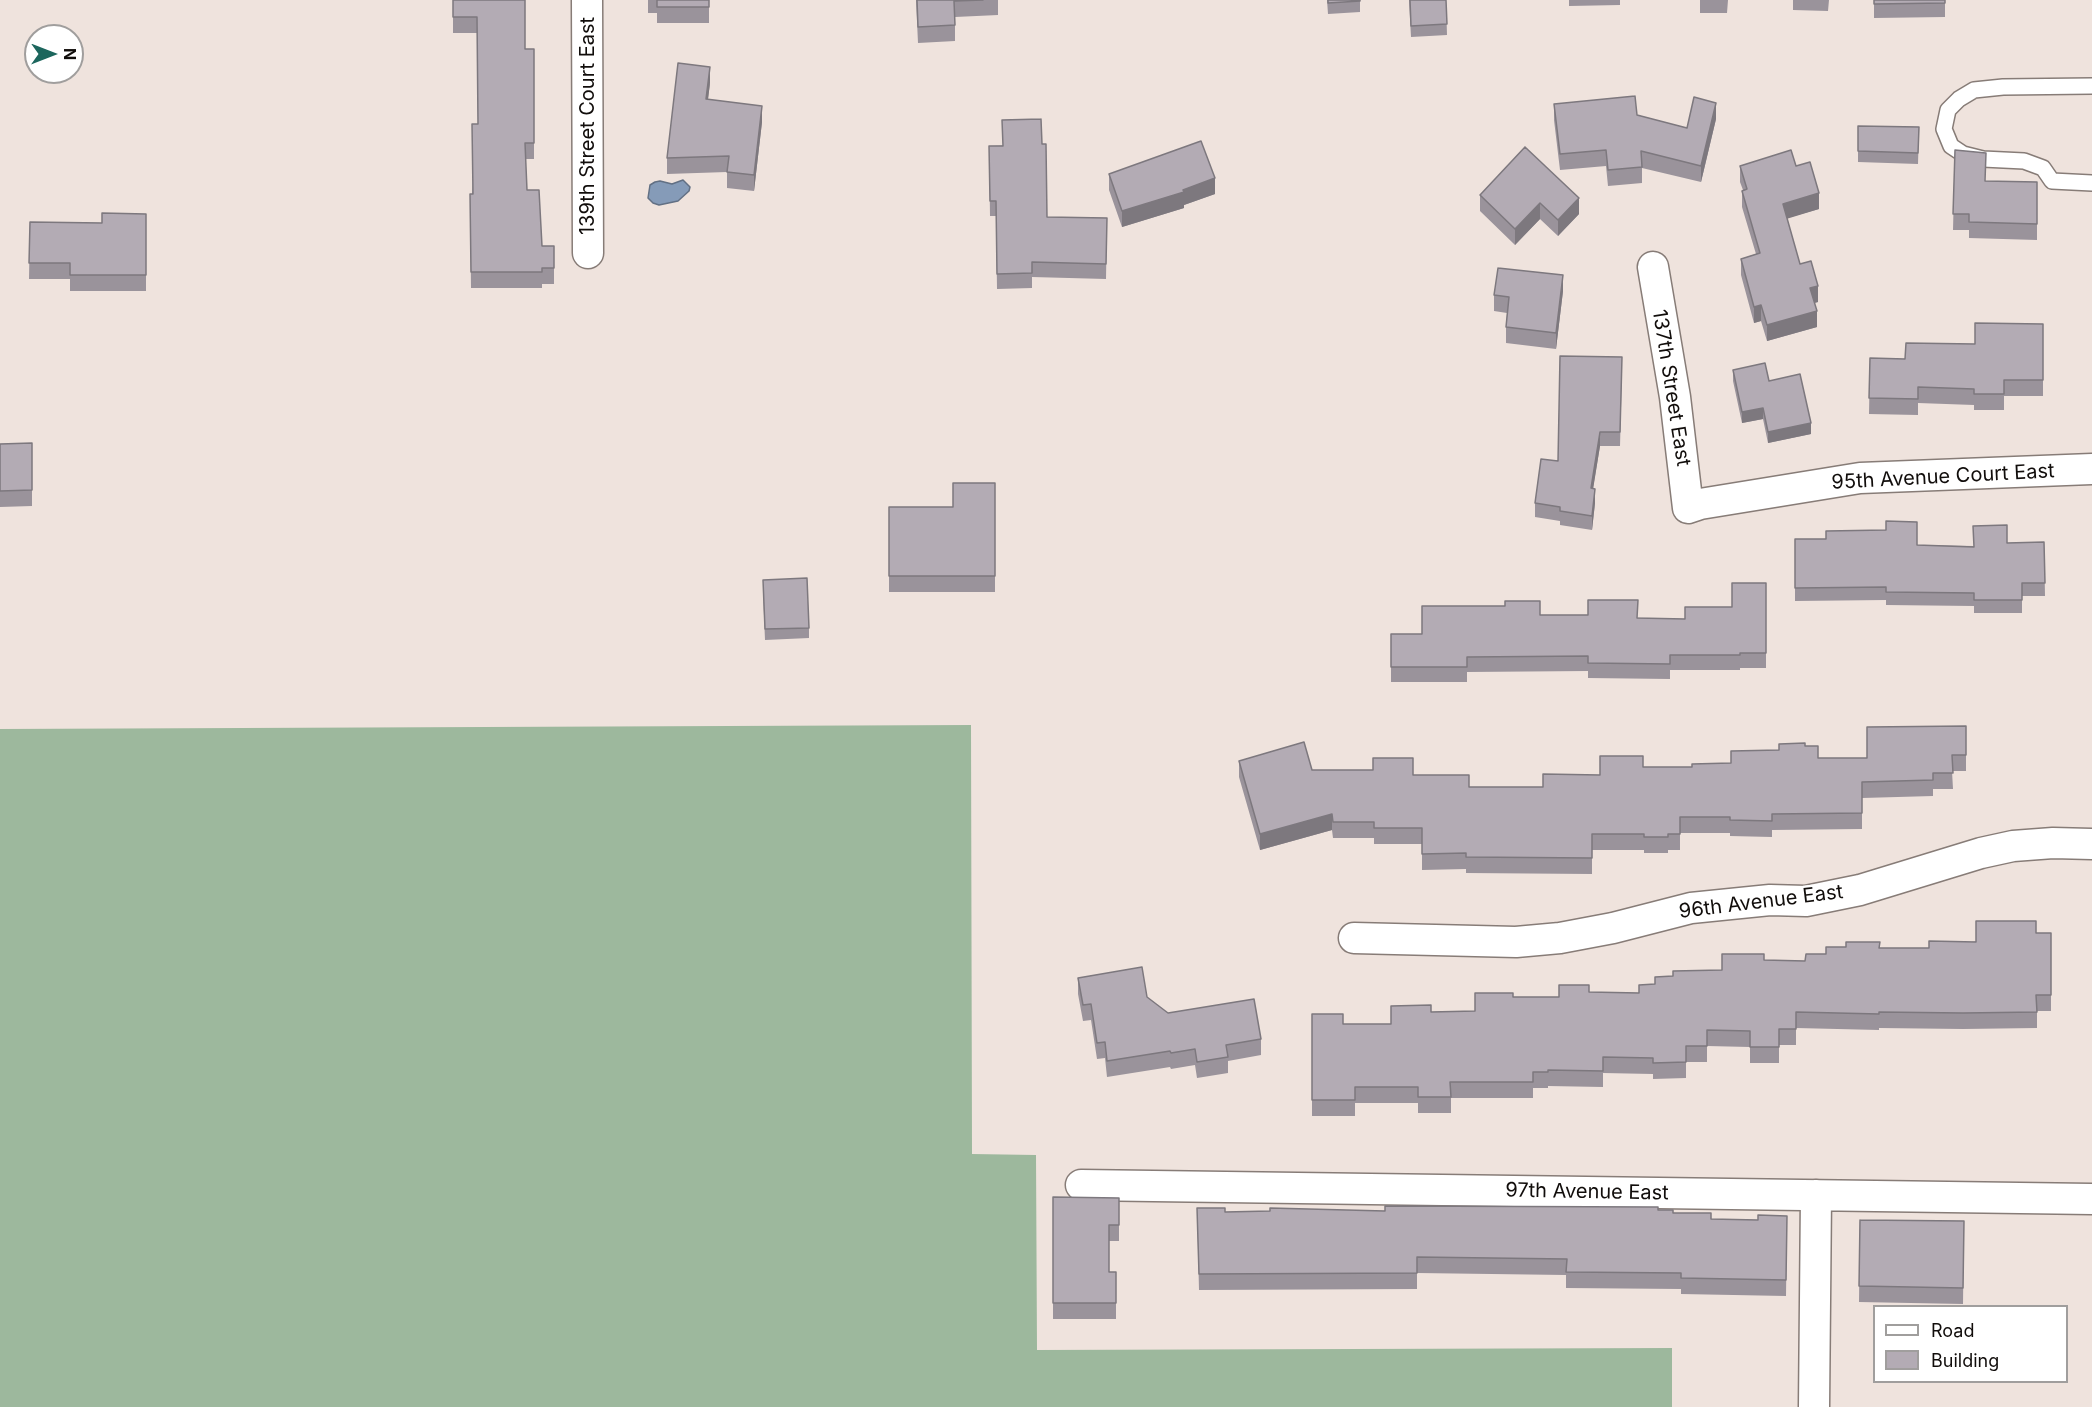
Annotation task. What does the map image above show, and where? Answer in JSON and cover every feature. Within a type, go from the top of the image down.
[{"type":"street","name":"139th Street Court East","points":[[587,0],[588,253]]},
{"type":"street","name":"137th Street East","points":[[1653,267],[1675,396],[1688,508]]},
{"type":"street","name":"95th Avenue Court East","points":[[1688,508],[1700,504],[1860,478],[2092,469]]},
{"type":"street","name":"96th Avenue East","points":[[1354,938],[1516,942],[1560,938],[1612,928],[1691,908],[1770,900],[1806,901],[1860,890],[1981,853],[2013,846],[2054,843],[2092,844]]},
{"type":"street","name":"97th Avenue East","points":[[1081,1185],[2092,1199]]},
{"type":"street","points":[[1814,1407],[1816,1195]]},
{"type":"lane","points":[[2092,86],[2003,87],[1974,90],[1959,99],[1948,110],[1944,129],[1951,146],[1963,154],[1983,159],[2024,161],[2043,168],[2052,181],[2092,183]]},
{"type":"green space","points":[[971,725],[972,1154],[1036,1155],[1037,1350],[1672,1348],[1672,1407],[0,1407],[0,729]]},
{"type":"water","points":[[683,180],[690,187],[689,191],[678,201],[659,205],[648,198],[650,185],[655,182],[672,184]]},
{"type":"building","points":[[453,0],[525,0],[525,49],[534,49],[534,143],[525,143],[527,190],[539,190],[542,246],[554,246],[554,268],[542,268],[542,272],[471,272],[472,124],[478,124],[477,17],[453,17]]},
{"type":"building","points":[[657,0],[709,0],[709,7],[657,7]]},
{"type":"building","points":[[917,0],[983,0],[954,1],[955,25],[918,27]]},
{"type":"building","points":[[1328,0],[1360,0],[1360,1],[1328,3]]},
{"type":"building","points":[[1410,0],[1446,0],[1447,24],[1411,26]]},
{"type":"building","points":[[1874,0],[1945,0],[1945,3],[1874,4]]},
{"type":"building","points":[[678,63],[710,67],[706,99],[762,106],[754,175],[727,172],[729,156],[667,158]]},
{"type":"building","points":[[1635,96],[1637,115],[1687,128],[1694,97],[1716,103],[1701,166],[1641,151],[1642,167],[1608,170],[1606,150],[1560,154],[1554,104]]},
{"type":"building","points":[[1041,119],[1042,144],[1046,144],[1047,217],[1107,218],[1106,264],[1032,262],[1032,273],[997,274],[996,201],[990,201],[989,146],[1003,146],[1002,120]]},
{"type":"building","points":[[1858,126],[1919,127],[1918,153],[1858,151]]},
{"type":"building","points":[[1201,141],[1215,178],[1183,190],[1184,192],[1122,211],[1109,174]]},
{"type":"building","points":[[1525,147],[1579,198],[1558,220],[1540,203],[1515,229],[1480,195]]},
{"type":"building","points":[[1791,150],[1796,166],[1810,162],[1819,193],[1783,204],[1800,264],[1811,261],[1818,286],[1810,288],[1817,311],[1767,325],[1761,305],[1754,307],[1741,259],[1760,253],[1742,191],[1747,189],[1740,166]]},
{"type":"building","points":[[1955,150],[1986,153],[1985,181],[2037,182],[2037,224],[1969,222],[1969,214],[1953,214]]},
{"type":"building","points":[[102,213],[146,214],[146,275],[70,275],[70,263],[29,263],[30,222],[102,223]]},
{"type":"building","points":[[1498,268],[1563,275],[1556,333],[1506,327],[1509,297],[1494,295]]},
{"type":"building","points":[[1975,323],[2043,324],[2043,380],[2004,380],[2004,394],[1974,394],[1974,389],[1918,387],[1918,399],[1869,398],[1870,358],[1905,359],[1906,343],[1975,344]]},
{"type":"building","points":[[1560,356],[1622,357],[1620,432],[1600,432],[1591,488],[1595,489],[1592,516],[1560,511],[1560,507],[1535,503],[1541,459],[1558,461]]},
{"type":"building","points":[[1765,363],[1769,381],[1800,374],[1811,423],[1768,432],[1763,408],[1742,412],[1733,370]]},
{"type":"building","points":[[32,443],[32,490],[0,491],[0,444]]},
{"type":"building","points":[[953,483],[995,483],[995,576],[889,576],[889,507],[953,507]]},
{"type":"building","points":[[1886,521],[1917,522],[1917,545],[1974,547],[1973,526],[2007,525],[2007,543],[2044,542],[2045,583],[2022,583],[2022,600],[1974,600],[1974,593],[1886,592],[1886,587],[1795,588],[1795,539],[1826,539],[1826,531],[1886,530]]},
{"type":"building","points":[[807,578],[809,628],[765,629],[763,580]]},
{"type":"building","points":[[1732,583],[1766,583],[1766,653],[1670,655],[1670,664],[1588,663],[1588,656],[1467,657],[1467,667],[1391,667],[1391,634],[1422,634],[1422,606],[1505,606],[1505,601],[1540,601],[1540,615],[1588,615],[1588,600],[1638,600],[1637,618],[1685,619],[1685,607],[1732,607]]},
{"type":"building","points":[[1966,726],[1966,755],[1952,755],[1953,773],[1933,773],[1933,780],[1862,782],[1862,813],[1772,814],[1772,821],[1730,820],[1730,817],[1680,817],[1680,834],[1668,834],[1668,837],[1644,837],[1644,834],[1592,834],[1592,858],[1466,857],[1466,853],[1422,854],[1422,828],[1374,828],[1374,822],[1333,822],[1332,814],[1260,834],[1239,761],[1304,742],[1312,770],[1373,770],[1373,758],[1413,758],[1413,775],[1469,775],[1469,787],[1543,787],[1543,774],[1600,775],[1600,756],[1643,756],[1643,767],[1692,767],[1692,764],[1731,763],[1731,751],[1779,750],[1779,744],[1805,743],[1805,746],[1818,746],[1818,758],[1867,758],[1867,727]]},
{"type":"building","points":[[1976,921],[2036,921],[2036,933],[2051,933],[2051,995],[2036,995],[2037,1012],[1879,1012],[1879,1014],[1796,1012],[1796,1029],[1779,1029],[1779,1047],[1750,1047],[1750,1031],[1707,1030],[1707,1046],[1686,1046],[1686,1062],[1653,1063],[1653,1058],[1603,1057],[1603,1071],[1533,1072],[1533,1082],[1450,1082],[1451,1097],[1418,1097],[1418,1087],[1355,1087],[1355,1100],[1312,1100],[1312,1014],[1343,1014],[1343,1024],[1391,1024],[1391,1006],[1431,1005],[1431,1012],[1475,1011],[1475,993],[1513,993],[1513,997],[1559,997],[1559,985],[1589,985],[1589,992],[1639,993],[1639,985],[1655,984],[1655,977],[1673,976],[1673,971],[1722,970],[1722,954],[1764,954],[1764,960],[1805,961],[1806,954],[1826,954],[1826,947],[1846,947],[1846,942],[1880,942],[1879,948],[1929,948],[1929,941],[1976,942]]},
{"type":"building","points":[[1142,967],[1147,997],[1168,1013],[1254,999],[1261,1039],[1226,1045],[1228,1057],[1197,1062],[1195,1049],[1107,1061],[1105,1042],[1097,1043],[1091,1004],[1083,1005],[1078,978]]},
{"type":"building","points":[[1053,1197],[1119,1198],[1119,1225],[1109,1225],[1109,1272],[1116,1272],[1116,1303],[1053,1303]]},
{"type":"building","points":[[1385,1206],[1658,1207],[1658,1210],[1673,1210],[1673,1213],[1711,1213],[1711,1219],[1758,1220],[1758,1215],[1787,1216],[1786,1280],[1681,1278],[1681,1273],[1566,1272],[1567,1259],[1417,1257],[1417,1273],[1199,1274],[1197,1208],[1225,1208],[1225,1212],[1270,1211],[1270,1208],[1385,1211]]},
{"type":"building","points":[[1860,1220],[1964,1221],[1963,1288],[1859,1286]]}]
